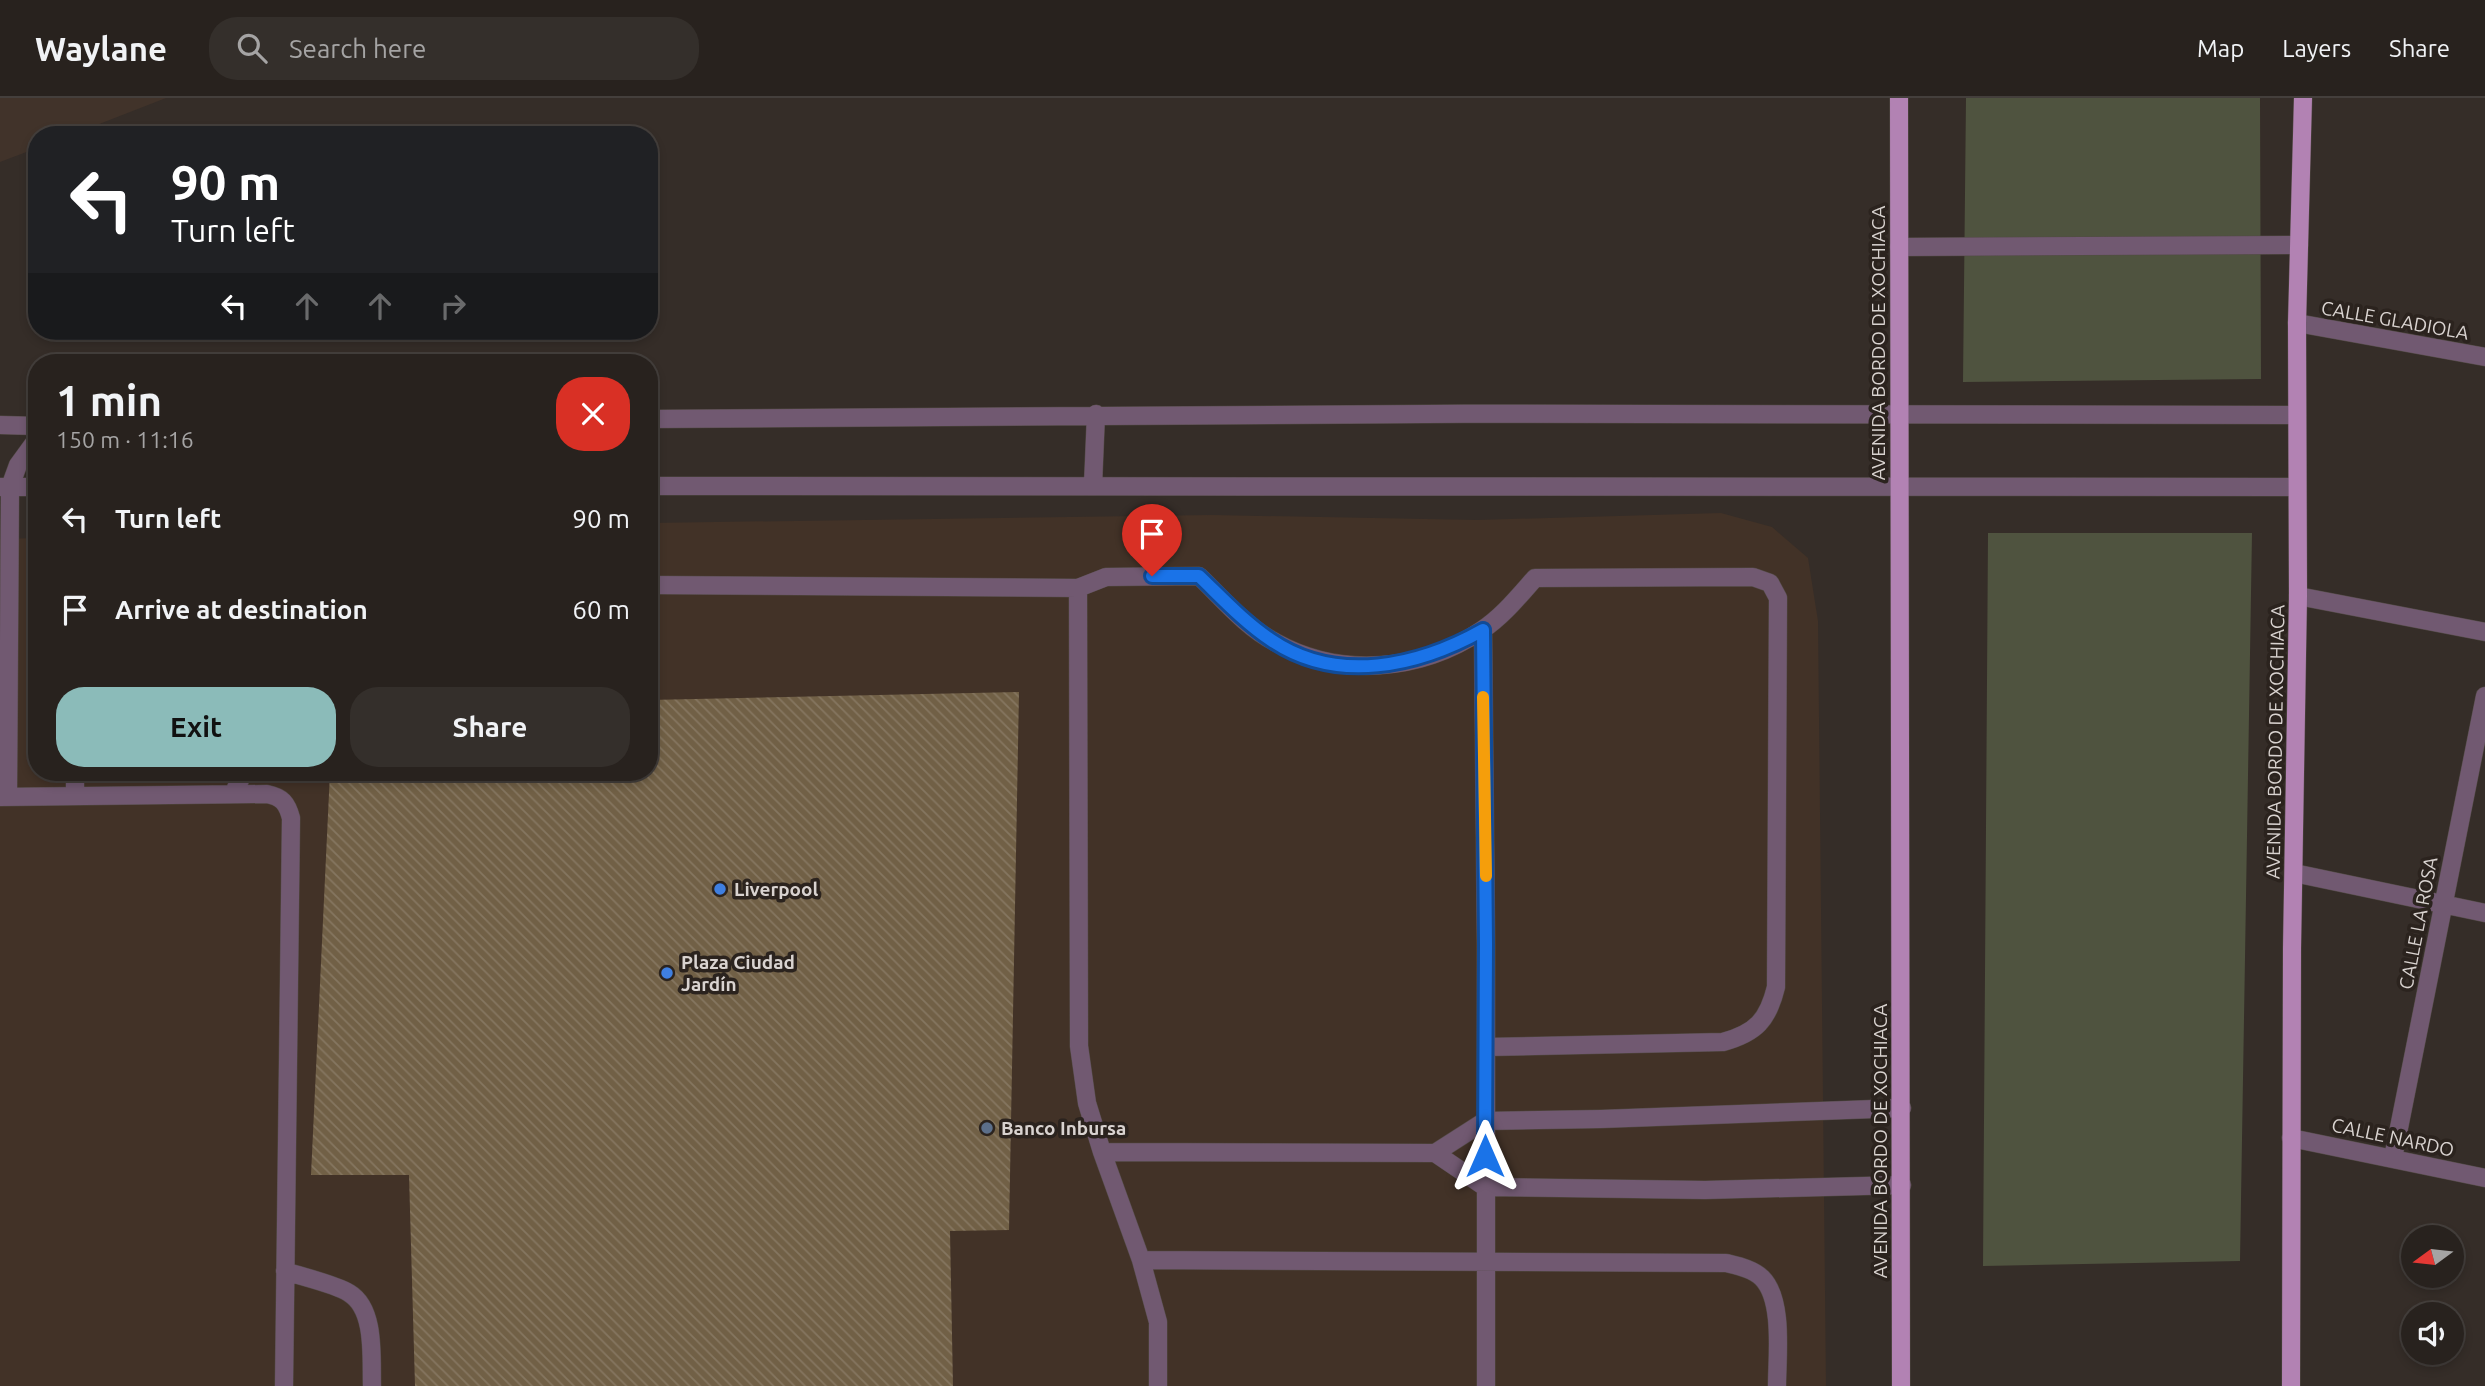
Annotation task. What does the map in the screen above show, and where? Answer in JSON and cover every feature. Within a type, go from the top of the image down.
[{"type":"main road","name":"AVENIDA BORDO DE XOCHIACA","points":[[1899,98],[1901,1386]]},
{"type":"main road","name":"AVENIDA BORDO DE XOCHIACA","points":[[2291,1386],[2291,1138],[2298,596],[2297,323],[2304,98]]},
{"type":"street","points":[[1899,247],[2299,245]]},
{"type":"street","name":"CALLE GLADIOLA","points":[[2297,323],[2485,357]]},
{"type":"street","points":[[1093,485],[1096,414]]},
{"type":"street","points":[[658,419],[1096,414],[2297,415]]},
{"type":"street","points":[[0,425],[28,426]]},
{"type":"street","points":[[28,451],[5,487],[4,797],[267,794],[279,797],[288,806],[291,818],[284,1386]]},
{"type":"street","points":[[658,486],[2297,487]]},
{"type":"street","points":[[5,487],[28,487]]},
{"type":"street","points":[[658,585],[1077,588],[1106,577],[1199,576],[1245,620],[1273,641],[1304,656],[1342,666],[1381,666],[1415,660],[1453,647],[1483,630],[1509,607],[1535,578],[1753,577],[1770,583],[1778,598],[1776,987],[1771,1007],[1760,1023],[1744,1036],[1723,1042],[1486,1047]]},
{"type":"street","points":[[1077,588],[1079,1046],[1087,1102],[1141,1261],[1158,1322],[1158,1386]]},
{"type":"street","points":[[2298,596],[2485,632]]},
{"type":"street","points":[[1483,630],[1486,1386]]},
{"type":"street","name":"CALLE LA ROSA","points":[[2393,1158],[2485,696]]},
{"type":"street","points":[[75,781],[75,796]]},
{"type":"street","points":[[233,794],[240,781]]},
{"type":"street","points":[[2294,873],[2485,914]]},
{"type":"street","points":[[1102,1152],[1435,1153],[1485,1121],[1902,1108]]},
{"type":"street","name":"CALLE NARDO","points":[[2291,1138],[2485,1178]]},
{"type":"street","points":[[1435,1153],[1485,1187],[1705,1190],[1902,1185]]},
{"type":"street","points":[[1141,1261],[1726,1262],[1747,1269],[1762,1279],[1771,1295],[1777,1319],[1777,1386]]},
{"type":"street","points":[[285,1271],[350,1293],[366,1314],[371,1337],[372,1386]]},
{"type":"shaded area","points":[[0,98],[166,98],[94,126],[28,126],[28,151],[0,162]]},
{"type":"shaded area","points":[[1721,513],[1772,527],[1808,558],[1818,621],[1826,1386],[0,1386],[0,539],[28,538],[28,781],[658,781],[658,523],[1212,515],[1477,520]]},
{"type":"green space","points":[[1966,98],[2260,98],[2261,379],[1963,382]]},
{"type":"green space","points":[[1988,533],[2252,533],[2240,1261],[1983,1266]]},
{"type":"building","name":"Plaza Ciudad Jardín","points":[[1019,692],[1009,1230],[950,1231],[953,1386],[415,1386],[409,1175],[311,1175],[330,781],[658,781],[658,700]]},
{"type":"slow traffic","points":[[1483,697],[1486,876]]},
{"type":"place","name":"Liverpool","points":[[720,889]]},
{"type":"place","name":"Plaza Ciudad Jardín","points":[[667,973]]},
{"type":"place","name":"Banco Inbursa","points":[[987,1128]]},
{"type":"route","points":[[1152,576],[1199,576],[1245,620],[1273,641],[1304,656],[1342,666],[1381,666],[1415,660],[1453,647],[1483,630],[1485,1156]]}]
